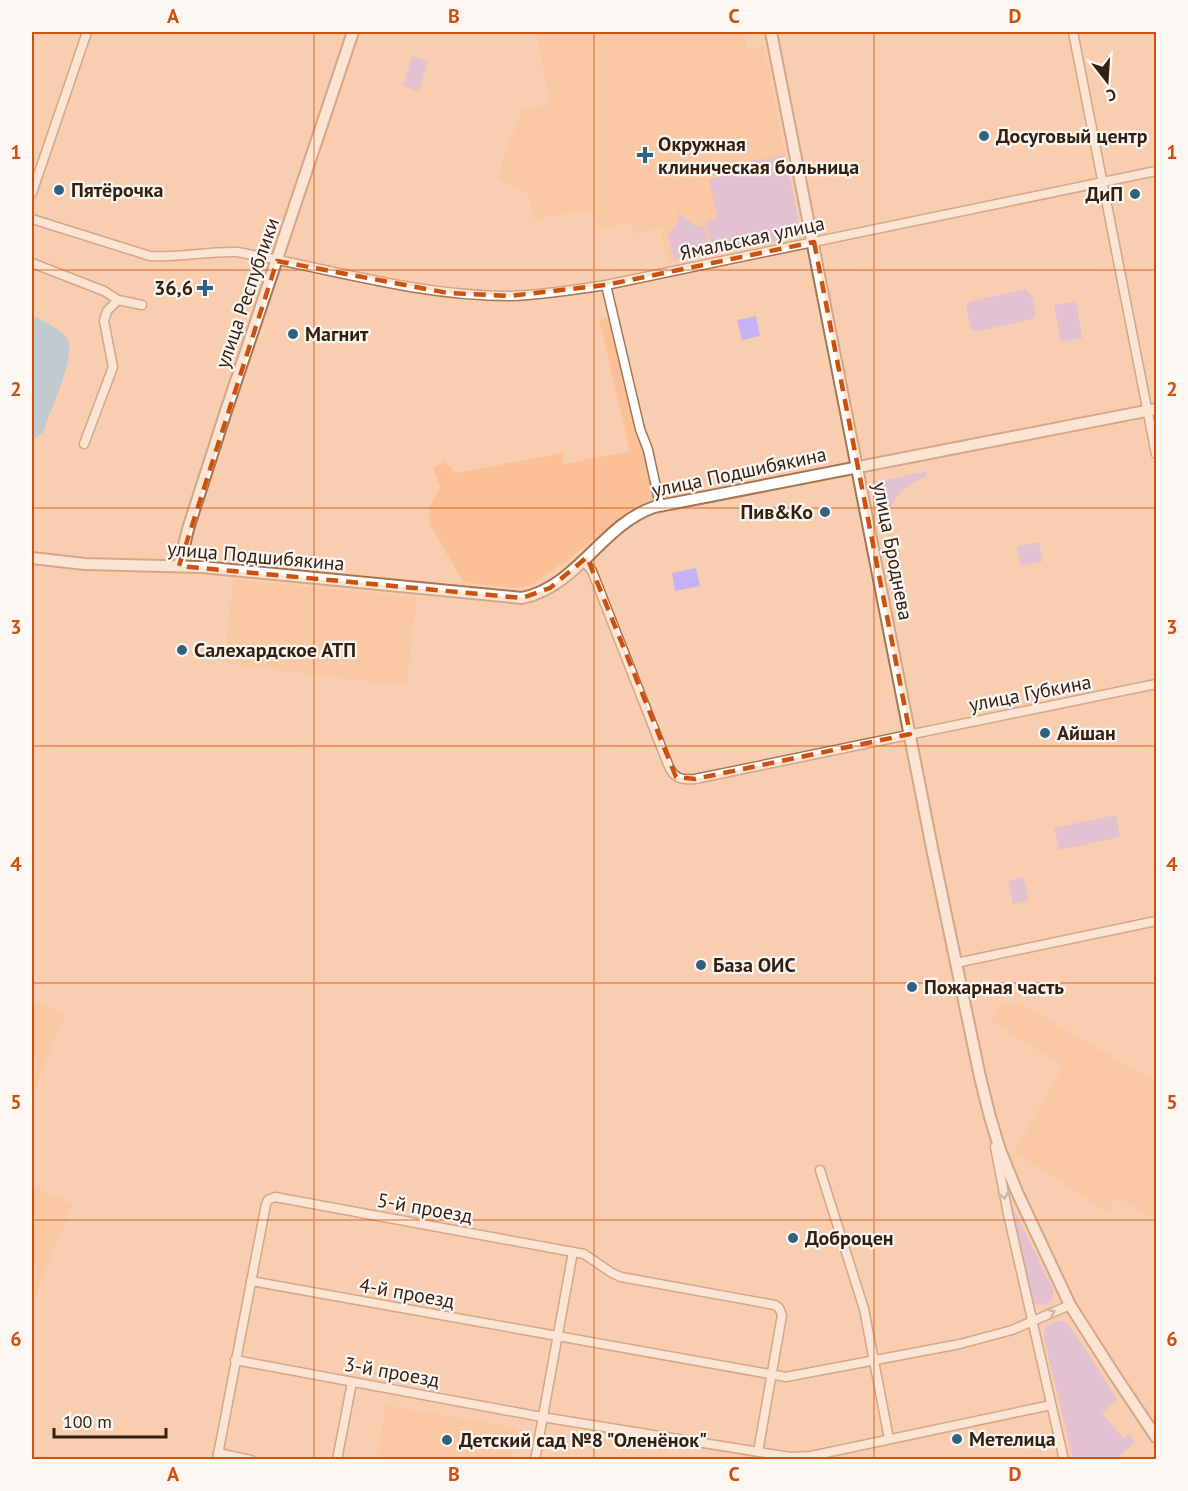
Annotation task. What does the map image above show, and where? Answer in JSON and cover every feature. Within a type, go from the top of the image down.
[{"type":"main road","name":"улица Республики","points":[[178,566],[353,32]]},
{"type":"main road","name":"улица Броднева","points":[[771,32],[956,963],[990,1117],[1000,1150],[1028,1217],[1070,1305],[1147,1422]]},
{"type":"main road","name":"улица Подшибякина","points":[[32,558],[85,564],[217,568],[515,598],[532,596],[550,588],[629,519],[660,505],[1152,410]]},
{"type":"main road","points":[[1147,1422],[1156,1430]]},
{"type":"main road","points":[[1147,1422],[1156,1437]]},
{"type":"street","points":[[32,194],[87,32]]},
{"type":"street","points":[[1073,32],[1152,410],[1156,454]]},
{"type":"street","name":"Ямальская улица","points":[[32,219],[150,256],[237,252],[391,284],[448,292],[509,296],[606,285],[1156,171]]},
{"type":"street","points":[[32,263],[104,291],[118,300],[142,305]]},
{"type":"street","points":[[606,285],[660,505]]},
{"type":"street","points":[[84,444],[113,367],[104,321],[107,311],[118,300]]},
{"type":"street","name":"улица Губкина","points":[[584,560],[592,571],[669,767],[675,777],[680,779],[1156,684]]},
{"type":"street","points":[[956,963],[1156,921]]},
{"type":"street","points":[[990,1117],[1003,1192],[1064,1460]]},
{"type":"street","points":[[820,1170],[860,1293],[889,1439]]},
{"type":"street","name":"5-й проезд","points":[[251,1281],[266,1204],[271,1198],[573,1252],[589,1256],[612,1273],[621,1276],[775,1305],[782,1315],[758,1452]]},
{"type":"street","points":[[535,1460],[573,1252]]},
{"type":"street","points":[[251,1281],[218,1456],[251,1460]]},
{"type":"street","name":"4-й проезд","points":[[251,1281],[771,1376],[798,1376],[960,1344],[1012,1330],[1070,1305]]},
{"type":"street","name":"3-й проезд","points":[[236,1360],[542,1417],[799,1459]]},
{"type":"street","points":[[337,1460],[352,1382]]},
{"type":"street","points":[[799,1459],[1051,1405]]},
{"type":"highlighted area","points":[[814,242],[910,734],[695,779],[676,777],[587,557],[550,588],[522,598],[179,566],[277,261],[448,293],[509,296],[606,285]]},
{"type":"shaded area","name":"Окружная клиническая больница","points":[[536,32],[744,32],[747,49],[764,46],[801,234],[799,237],[668,263],[661,228],[633,234],[630,222],[597,229],[593,209],[533,219],[529,196],[519,188],[497,179],[522,110],[550,104]]},
{"type":"shaded area","points":[[412,56],[428,61],[419,91],[403,86]]},
{"type":"shaded area","points":[[786,156],[801,233],[799,236],[713,253],[706,222],[715,220],[717,217],[709,179],[720,177],[731,166]]},
{"type":"shaded area","points":[[677,212],[697,227],[704,225],[710,253],[674,260],[668,234],[679,222]]},
{"type":"shaded area","points":[[1025,289],[1031,294],[1036,313],[1033,319],[979,331],[971,329],[966,307],[969,302]]},
{"type":"shaded area","points":[[1076,301],[1082,338],[1061,342],[1054,305]]},
{"type":"shaded area","points":[[756,316],[760,336],[742,340],[737,320]]},
{"type":"shaded area","points":[[610,317],[656,498],[633,507],[568,560],[530,586],[517,588],[464,583],[430,525],[429,507],[440,487],[433,468],[445,462],[456,473],[562,453],[564,464],[630,451],[599,319]]},
{"type":"shaded area","points":[[928,471],[926,476],[896,497],[886,520],[882,521],[875,482]]},
{"type":"shaded area","points":[[1039,542],[1043,561],[1021,566],[1017,547]]},
{"type":"shaded area","points":[[696,568],[700,586],[675,591],[672,573]]},
{"type":"shaded area","points":[[234,579],[417,598],[406,686],[223,663]]},
{"type":"shaded area","points":[[1116,815],[1120,837],[1059,850],[1054,828]]},
{"type":"shaded area","points":[[1023,877],[1029,900],[1013,904],[1008,881]]},
{"type":"shaded area","points":[[32,1002],[66,1014],[32,1094]]},
{"type":"shaded area","points":[[1003,1003],[1023,1005],[1156,1082],[1156,1219],[1116,1197],[1107,1212],[1014,1152],[1063,1066],[990,1020]]},
{"type":"shaded area","points":[[32,1186],[73,1204],[32,1303]]},
{"type":"shaded area","points":[[1011,1209],[1014,1210],[1054,1292],[1046,1304],[1032,1303]]},
{"type":"shaded area","points":[[1057,1321],[1066,1322],[1070,1326],[1117,1399],[1102,1413],[1123,1438],[1129,1434],[1135,1442],[1116,1459],[1073,1459],[1044,1339],[1046,1327]]},
{"type":"shaded area","name":"Детский сад №8 \"Оленёнок\"","points":[[386,1405],[517,1428],[511,1459],[376,1459]]},
{"type":"water","points":[[32,315],[51,325],[67,338],[69,356],[43,432],[32,441]]},
{"type":"place","name":"Досуговый центр","points":[[984,136]]},
{"type":"place","name":"Окружная клиническая больница","points":[[645,155]]},
{"type":"place","name":"Пятёрочка","points":[[59,190]]},
{"type":"place","name":"ДиП","points":[[1135,194]]},
{"type":"place","name":"36,6","points":[[205,288]]},
{"type":"place","name":"Магнит","points":[[293,334]]},
{"type":"place","name":"Пив&Ко","points":[[825,512]]},
{"type":"place","name":"Салехардское АТП","points":[[182,650]]},
{"type":"place","name":"Айшан","points":[[1045,733]]},
{"type":"place","name":"База ОИС","points":[[701,965]]},
{"type":"place","name":"Пожарная часть","points":[[912,987]]},
{"type":"place","name":"Доброцен","points":[[793,1238]]},
{"type":"place","name":"Метелица","points":[[957,1439]]},
{"type":"place","name":"Детский сад №8 \"Оленёнок\"","points":[[447,1440]]}]
